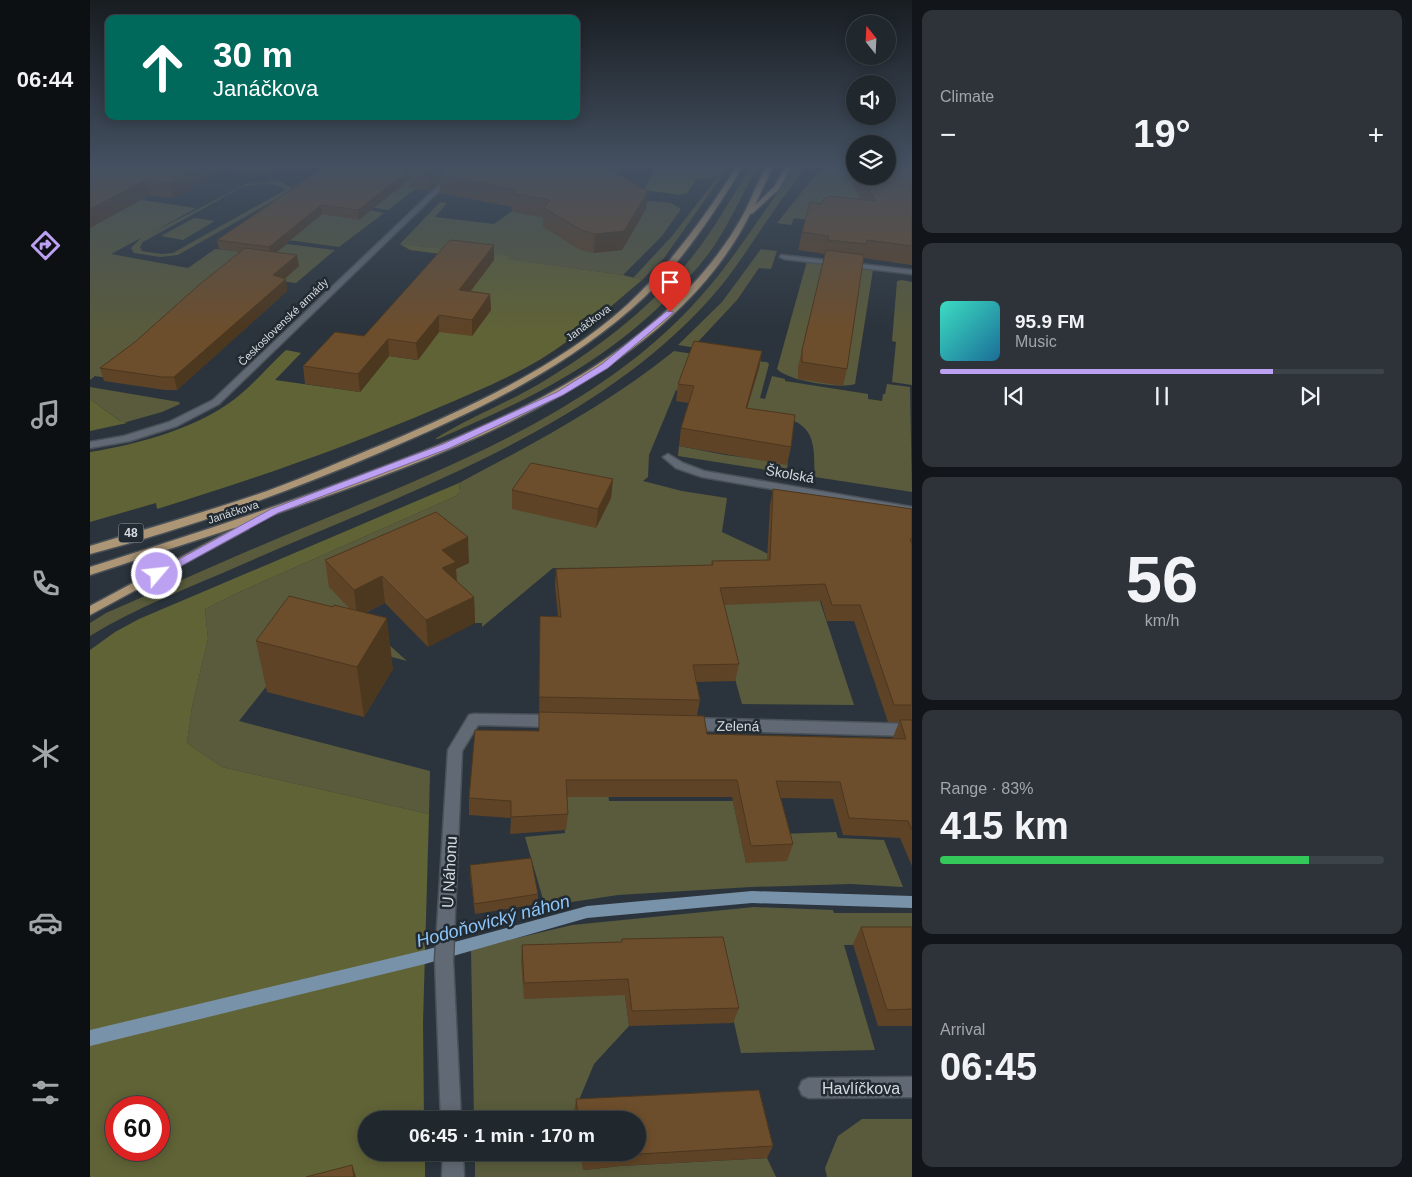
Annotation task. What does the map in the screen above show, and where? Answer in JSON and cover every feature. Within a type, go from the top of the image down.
[{"type":"main road","name":"Janáčkova","points":[[90,550],[298,483],[423,432],[477,406],[568,353],[632,304],[677,259],[705,221]]},
{"type":"main road","name":"Janáčkova","points":[[90,571],[275,511],[446,446],[560,394],[605,366],[656,325],[694,288],[713,266],[743,221]]},
{"type":"main road","name":"48","points":[[90,611],[275,511]]},
{"type":"main road","name":"48","points":[[90,542],[172,524]]},
{"type":"street","name":"Československé armády","points":[[90,444],[126,439],[173,424],[216,402],[405,221]]},
{"type":"street","points":[[784,257],[912,272]]},
{"type":"street","name":"Školská","points":[[668,457],[685,468],[702,474],[912,510]]},
{"type":"street","name":"U Náhonu","points":[[451,1111],[444,960],[455,750],[474,719],[566,722]]},
{"type":"street","name":"Zelená","points":[[680,724],[912,730]]},
{"type":"street","name":"Havlíčkova","points":[[809,1088],[912,1088]]},
{"type":"street","points":[[452,1161],[453,1177]]},
{"type":"green space","points":[[90,221],[173,221],[150,234],[175,221],[181,221],[143,242],[140,247],[142,251],[162,254],[173,253],[230,221],[238,221],[178,255],[160,257],[134,253],[131,248],[141,238],[111,254],[188,268],[215,249],[274,254],[287,244],[335,250],[296,283],[261,279],[108,378],[95,376],[90,380]]},
{"type":"green space","points":[[189,221],[215,221],[183,240],[161,236]]},
{"type":"green space","points":[[266,221],[374,221],[339,247],[230,232]]},
{"type":"green space","points":[[422,221],[468,221],[494,224],[498,221],[673,221],[662,236],[623,275],[507,259],[509,256],[400,244]]},
{"type":"green space","points":[[684,221],[690,221],[664,258],[642,280],[633,278]]},
{"type":"green space","points":[[718,221],[729,221],[700,265],[643,322],[616,343],[561,380],[502,410],[435,439],[460,424],[539,384],[600,344],[672,280],[697,251]]},
{"type":"green space","points":[[758,221],[767,221],[735,268],[708,301],[661,347],[607,388],[550,424],[490,456],[164,598],[90,636],[90,623],[106,613],[461,461],[566,405],[615,373],[661,337],[709,287]]},
{"type":"green space","points":[[779,221],[793,221],[791,225],[777,223]]},
{"type":"green space","points":[[896,221],[912,221],[912,265],[892,262]]},
{"type":"green space","points":[[400,244],[510,256],[508,259],[623,275],[642,280],[593,322],[541,359],[475,392],[366,437],[227,487],[157,509],[156,503],[90,522],[90,452],[150,439],[209,415],[242,393],[286,350],[301,353],[275,380],[360,392],[389,356],[417,360],[459,306],[464,257],[410,250]]},
{"type":"green space","points":[[761,249],[777,251],[771,269],[759,268],[737,300],[695,345],[722,352],[678,345],[722,302]]},
{"type":"green space","points":[[807,261],[873,270],[855,384],[827,385],[814,383],[792,377],[777,369]]},
{"type":"green space","points":[[897,281],[912,282],[912,385],[892,382],[896,342],[892,341]]},
{"type":"green space","points":[[674,351],[733,360],[767,362],[769,364],[760,398],[765,399],[772,376],[785,379],[785,381],[868,394],[868,399],[882,401],[887,384],[910,387],[912,492],[815,477],[814,450],[810,435],[799,424],[790,419],[700,404],[703,394],[676,390],[649,455],[648,477],[643,481],[682,491],[727,498],[722,532],[811,574],[854,705],[742,704],[704,567],[553,568],[482,627],[482,623],[475,623],[438,538],[357,616],[407,661],[309,635],[239,721],[430,771],[429,814],[222,767],[187,743],[192,707],[208,639],[205,609],[454,497],[460,492],[459,483],[543,438],[597,406]]},
{"type":"green space","points":[[90,387],[179,402],[180,404],[162,412],[123,423],[90,399]]},
{"type":"green space","points":[[90,399],[120,421],[127,423],[90,431]]},
{"type":"green space","points":[[679,446],[725,455],[788,463],[786,473],[678,456]]},
{"type":"green space","points":[[459,483],[460,492],[454,497],[205,609],[208,639],[192,707],[187,743],[222,767],[429,814],[423,1022],[424,1111],[358,1111],[358,1161],[425,1161],[425,1177],[90,1177],[90,650],[115,632],[139,619]]},
{"type":"green space","points":[[607,780],[609,801],[733,801],[746,863],[779,834],[836,832],[838,838],[884,840],[903,887],[851,884],[751,887],[618,895],[545,906],[525,837],[565,833],[563,781]]},
{"type":"green space","points":[[754,907],[833,910],[834,913],[912,913],[912,944],[844,945],[875,1050],[741,1053],[718,953],[620,955],[629,1026],[594,1064],[574,1111],[474,1111],[471,949],[572,925]]},
{"type":"green space","points":[[862,1119],[912,1119],[912,1177],[827,1177],[825,1168],[838,1136]]},
{"type":"green space","points":[[767,1158],[776,1177],[475,1177],[475,1161],[582,1161],[584,1170],[620,1166]]},
{"type":"building","points":[[245,221],[301,221],[269,247],[217,240]]},
{"type":"building","points":[[566,221],[630,221],[624,231],[595,234],[581,230]]},
{"type":"building","points":[[805,221],[912,221],[912,246],[867,240],[866,244],[828,240],[829,236],[802,232]]},
{"type":"building","points":[[450,240],[494,245],[459,290],[490,294],[472,320],[439,315],[416,343],[388,339],[358,374],[303,366],[335,332],[364,336]]},
{"type":"building","points":[[245,248],[297,255],[273,275],[286,279],[174,377],[100,368],[135,342],[200,284]]},
{"type":"building","points":[[826,250],[864,255],[847,369],[802,362],[802,350]]},
{"type":"building","points":[[694,341],[762,351],[746,408],[795,415],[791,447],[681,428],[694,386],[678,384]]},
{"type":"building","points":[[531,463],[613,479],[598,509],[512,490]]},
{"type":"building","points":[[773,489],[912,509],[912,539],[910,539],[912,544],[912,705],[894,705],[860,605],[832,605],[825,584],[720,588],[739,664],[693,665],[700,700],[539,697],[540,616],[561,617],[556,569],[713,565],[712,561],[770,560]]},
{"type":"building","points":[[436,512],[468,537],[442,550],[456,562],[442,568],[474,597],[426,620],[382,576],[354,590],[325,560]]},
{"type":"building","points":[[289,596],[387,618],[357,667],[256,641]]},
{"type":"building","points":[[539,712],[704,716],[707,734],[906,739],[900,720],[912,720],[912,830],[908,821],[849,818],[840,782],[776,781],[793,844],[751,846],[737,780],[566,780],[568,814],[511,817],[511,801],[469,798],[475,730],[539,731]]},
{"type":"building","points":[[531,858],[538,894],[474,904],[470,865]]},
{"type":"building","points":[[861,927],[912,927],[912,1009],[887,1010]]},
{"type":"building","points":[[723,937],[739,1008],[632,1011],[628,979],[524,983],[522,945],[622,942],[622,939]]},
{"type":"building","points":[[759,1090],[773,1146],[646,1154],[646,1111],[578,1111],[576,1099]]},
{"type":"building","points":[[352,1165],[354,1177],[306,1177]]},
{"type":"waterway","name":"Hodoňovický náhon","points":[[90,1038],[425,957],[587,912],[752,897],[912,902]]},
{"type":"route","points":[[157,574],[275,511],[446,446],[560,394],[605,366],[670,312]]}]
